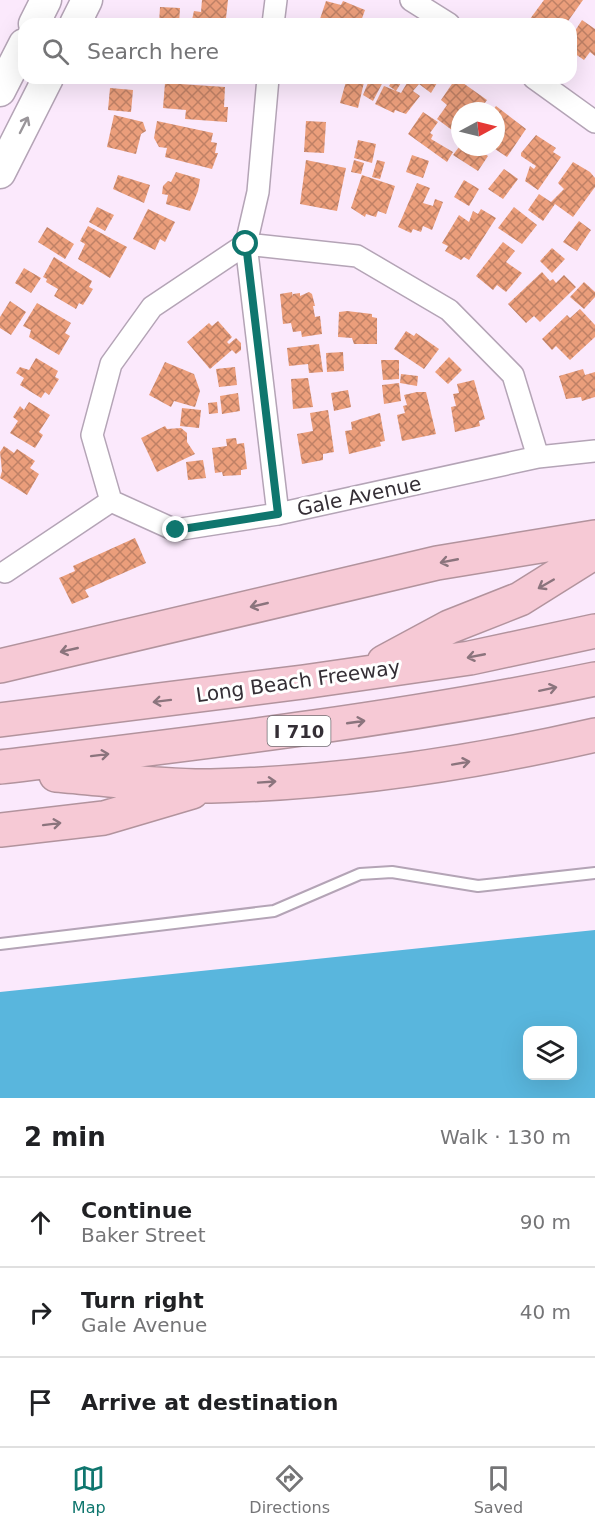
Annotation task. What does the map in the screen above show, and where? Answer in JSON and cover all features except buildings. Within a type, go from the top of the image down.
[{"type":"highway","points":[[0,666],[437,563],[595,537]]},
{"type":"highway","points":[[368,671],[449,627],[520,599],[595,552]]},
{"type":"highway","name":"Long Beach Freeway","points":[[0,720],[292,684],[368,671],[470,658],[595,631]]},
{"type":"highway","name":"I 710","points":[[0,769],[390,717],[595,679]]},
{"type":"highway","points":[[0,769],[209,786],[455,764],[595,735]]},
{"type":"highway","points":[[0,830],[104,818],[209,786]]},
{"type":"main road","points":[[37,18],[46,0]]},
{"type":"main road","points":[[78,18],[87,0]]},
{"type":"main road","points":[[0,91],[18,56]]},
{"type":"main road","points":[[0,173],[45,84]]},
{"type":"street","points":[[274,18],[276,0]]},
{"type":"street","points":[[411,0],[440,18]]},
{"type":"street","points":[[267,84],[258,192],[246,244],[278,514]]},
{"type":"street","points":[[542,84],[595,122]]},
{"type":"street","points":[[5,572],[111,501],[92,435],[111,364],[152,307],[246,244],[357,256],[449,310],[513,375],[538,458]]},
{"type":"street","name":"Gale Avenue","points":[[111,501],[176,530],[278,514],[538,458],[595,451]]},
{"type":"lane","points":[[0,944],[274,911],[360,874],[392,872],[478,886],[595,873]]},
{"type":"water","points":[[595,930],[595,1098],[0,1098],[0,992]]},
{"type":"route","points":[[176,530],[278,514],[246,244]]}]
